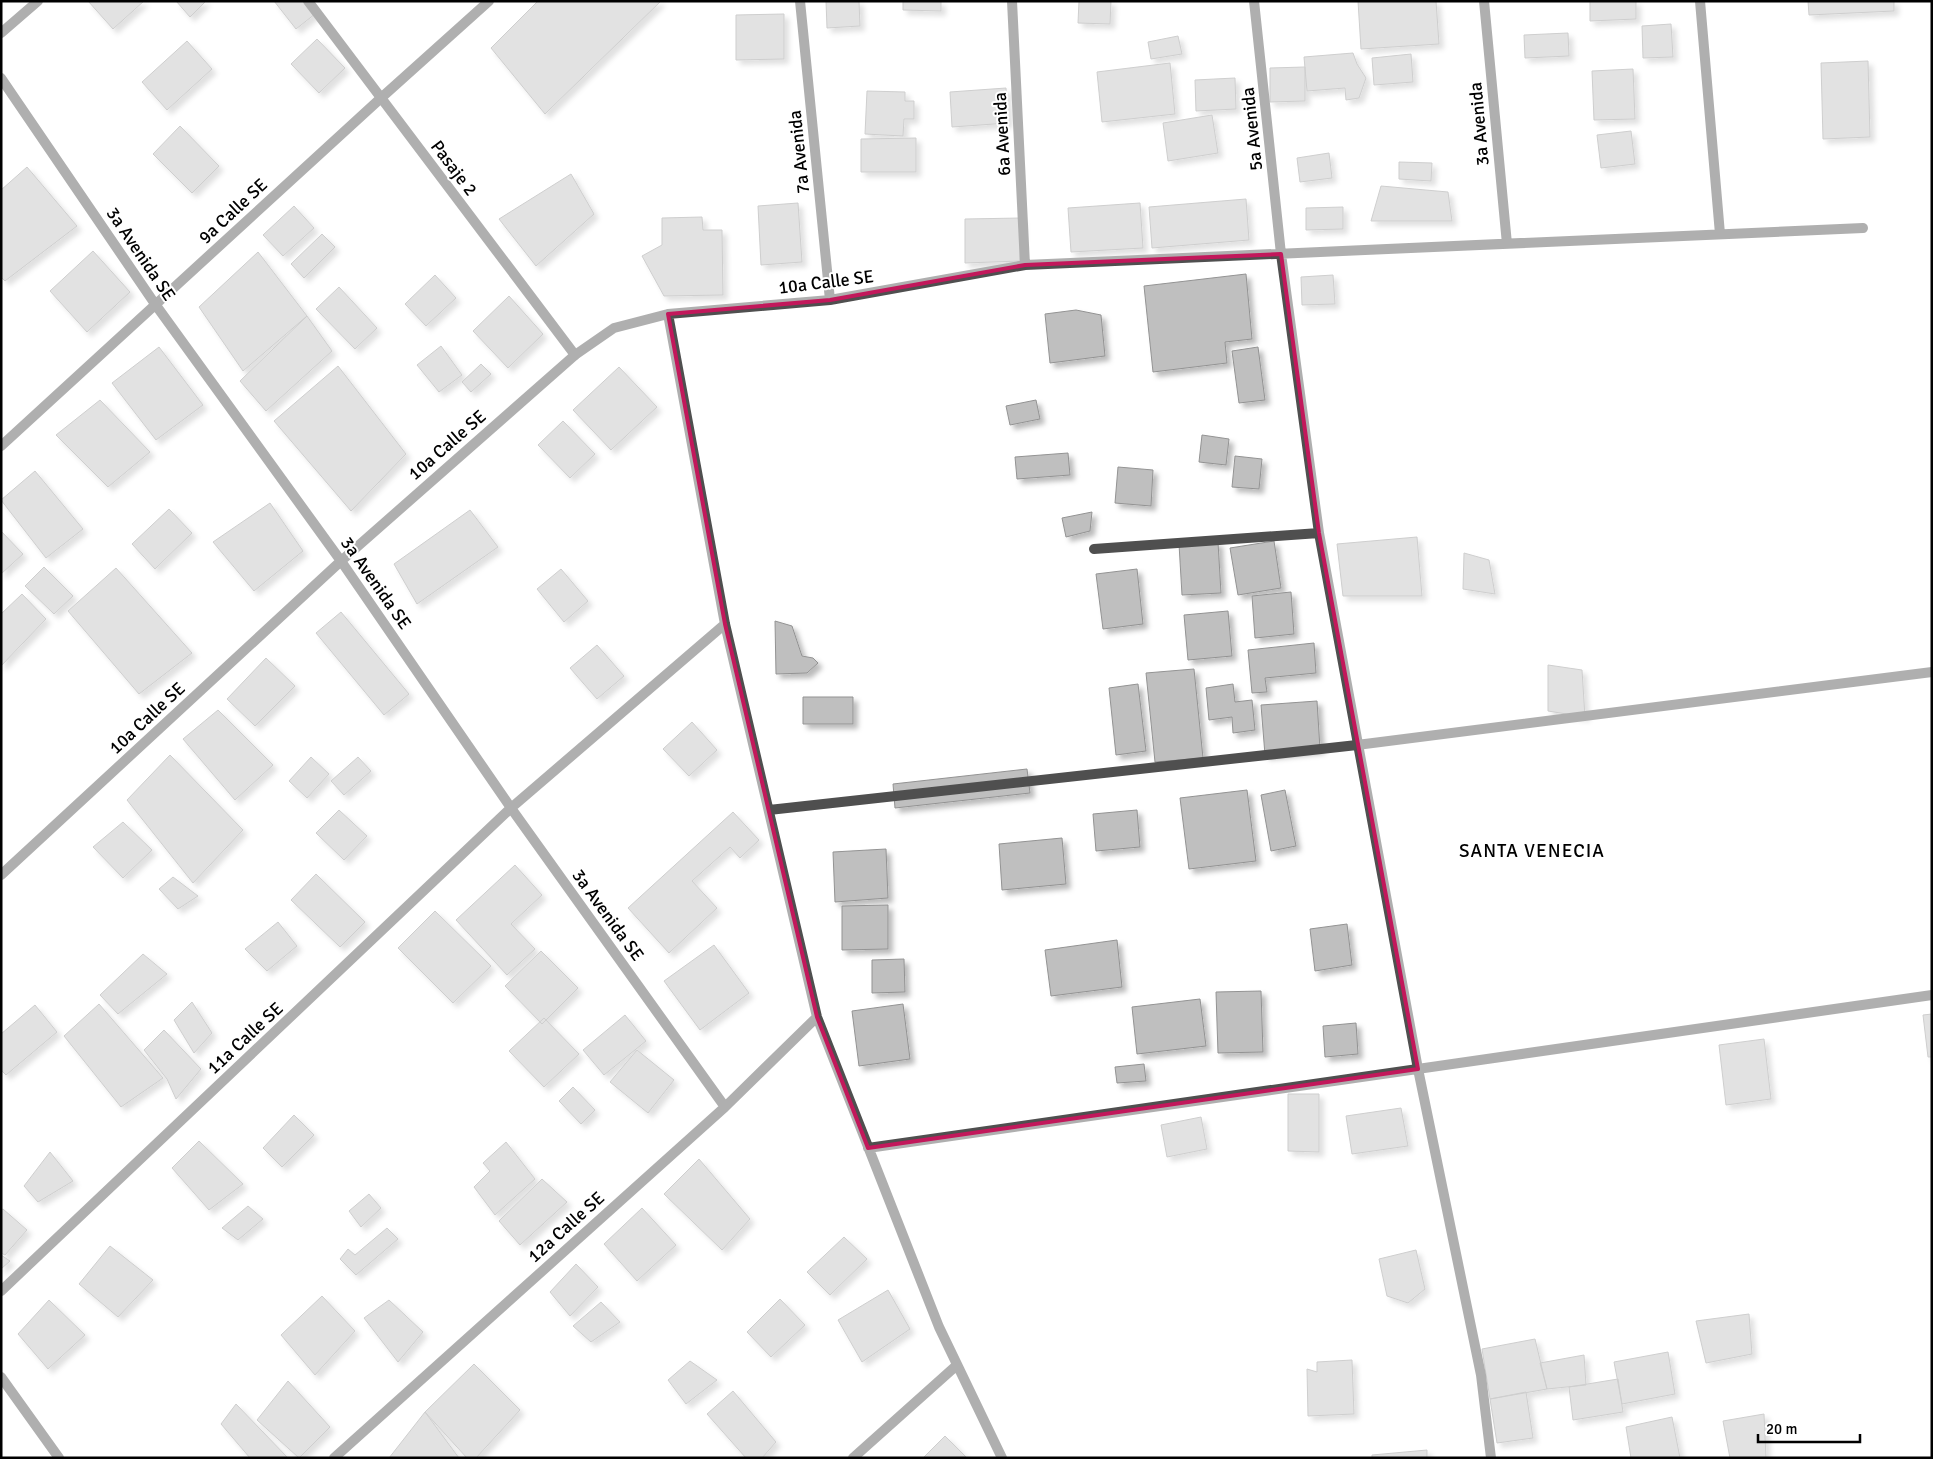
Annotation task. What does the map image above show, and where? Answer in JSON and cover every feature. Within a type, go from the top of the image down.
[{"type":"street","points":[[1,33],[38,1]]},
{"type":"street","name":"Pasaje 2","points":[[308,1],[575,355]]},
{"type":"street","name":"9a Calle SE","points":[[1,446],[380,98],[489,1]]},
{"type":"street","name":"7a Avenida","points":[[800,1],[830,300]]},
{"type":"street","name":"6a Avenida","points":[[1012,1],[1024,266]]},
{"type":"street","name":"5a Avenida","points":[[1254,1],[1281,254],[1319,533],[1418,1069],[1481,1375],[1491,1458]]},
{"type":"street","name":"3a Avenida","points":[[1484,1],[1507,244]]},
{"type":"street","points":[[1700,1],[1720,234]]},
{"type":"street","name":"3a Avenida SE","points":[[1,78],[155,304],[341,561],[512,808],[725,1107]]},
{"type":"street","name":"10a Calle SE","points":[[1,875],[341,561],[575,355],[614,328],[668,314],[830,300],[1024,266],[1863,228]]},
{"type":"street","points":[[668,314],[724,624],[816,1017],[939,1327],[1002,1458]]},
{"type":"street","points":[[1094,549],[1319,533]]},
{"type":"street","name":"11a Calle SE","points":[[1,1292],[512,808],[724,624]]},
{"type":"street","points":[[769,810],[1357,745],[1932,672]]},
{"type":"street","points":[[868,1148],[1932,995]]},
{"type":"street","name":"12a Calle SE","points":[[334,1458],[725,1107],[816,1017]]},
{"type":"street","points":[[853,1458],[957,1365]]},
{"type":"street","points":[[1,1377],[59,1458]]},
{"type":"highlighted area","points":[[1281,254],[1319,533],[1418,1069],[868,1148],[817,1017],[725,624],[668,314],[830,300],[1025,265]]},
{"type":"building","points":[[88,1],[144,1],[113,29]]},
{"type":"building","points":[[176,1],[206,1],[190,17]]},
{"type":"building","points":[[274,1],[305,1],[315,14],[296,29]]},
{"type":"building","points":[[538,1],[661,1],[545,114],[491,48]]},
{"type":"building","points":[[826,1],[859,1],[860,26],[827,28]]},
{"type":"building","points":[[903,1],[941,1],[941,11],[903,10]]},
{"type":"building","points":[[1079,1],[1111,1],[1110,24],[1078,23]]},
{"type":"building","points":[[1358,1],[1436,1],[1439,44],[1361,49]]},
{"type":"building","points":[[1590,1],[1636,1],[1636,19],[1590,21]]},
{"type":"building","points":[[1808,1],[1894,1],[1894,11],[1809,15]]},
{"type":"building","points":[[784,14],[784,59],[736,60],[736,15]]},
{"type":"building","points":[[1671,24],[1673,57],[1643,58],[1642,26]]},
{"type":"building","points":[[1568,33],[1569,56],[1525,58],[1524,35]]},
{"type":"building","points":[[1178,36],[1182,54],[1151,59],[1148,42]]},
{"type":"building","points":[[317,39],[345,68],[319,93],[291,64]]},
{"type":"building","points":[[187,41],[212,69],[167,110],[142,82]]},
{"type":"building","points":[[1353,53],[1357,64],[1366,78],[1359,98],[1346,100],[1345,88],[1307,91],[1304,57]]},
{"type":"building","points":[[1411,54],[1413,82],[1374,85],[1372,58]]},
{"type":"building","points":[[1868,61],[1870,137],[1823,139],[1821,63]]},
{"type":"building","points":[[1170,63],[1175,114],[1102,122],[1097,72]]},
{"type":"building","points":[[1305,67],[1305,101],[1270,102],[1270,68]]},
{"type":"building","points":[[1633,69],[1635,119],[1594,120],[1592,71]]},
{"type":"building","points":[[1235,78],[1236,109],[1196,111],[1195,80]]},
{"type":"building","points":[[1006,88],[1008,123],[952,127],[950,92]]},
{"type":"building","points":[[867,91],[905,92],[905,101],[914,101],[914,119],[904,119],[903,136],[865,134]]},
{"type":"building","points":[[1212,115],[1218,153],[1168,161],[1163,123]]},
{"type":"building","points":[[180,126],[219,166],[192,193],[153,154]]},
{"type":"building","points":[[1631,131],[1635,164],[1601,168],[1597,135]]},
{"type":"building","points":[[916,138],[916,172],[861,172],[861,139]]},
{"type":"building","points":[[1329,153],[1332,178],[1300,182],[1297,158]]},
{"type":"building","points":[[1399,162],[1432,163],[1431,181],[1399,179]]},
{"type":"building","points":[[27,167],[77,226],[5,281],[1,277],[1,190]]},
{"type":"building","points":[[571,174],[594,214],[536,266],[499,219]]},
{"type":"building","points":[[1381,186],[1448,192],[1452,221],[1371,221]]},
{"type":"building","points":[[1246,199],[1249,240],[1152,248],[1149,207]]},
{"type":"building","points":[[798,203],[802,262],[761,265],[758,206]]},
{"type":"building","points":[[1140,203],[1143,248],[1071,252],[1068,208]]},
{"type":"building","points":[[294,206],[314,228],[283,256],[263,235]]},
{"type":"building","points":[[1343,207],[1343,229],[1306,230],[1306,208]]},
{"type":"building","points":[[702,217],[703,230],[722,230],[723,295],[664,296],[642,256],[662,245],[662,218]]},
{"type":"building","points":[[1021,218],[1020,261],[965,263],[965,219]]},
{"type":"building","points":[[322,234],[335,247],[304,278],[291,264]]},
{"type":"building","points":[[93,251],[130,292],[87,332],[50,291]]},
{"type":"building","points":[[258,252],[307,316],[243,371],[199,307]]},
{"type":"building","points":[[1246,274],[1252,339],[1225,342],[1227,363],[1153,372],[1144,286]]},
{"type":"building","points":[[435,275],[456,298],[426,326],[405,304]]},
{"type":"building","points":[[1333,275],[1335,304],[1302,305],[1301,277]]},
{"type":"building","points":[[339,287],[377,328],[355,349],[316,309]]},
{"type":"building","points":[[509,296],[543,334],[508,368],[473,331]]},
{"type":"building","points":[[1076,310],[1101,315],[1105,356],[1050,363],[1045,314]]},
{"type":"building","points":[[307,316],[332,351],[266,411],[240,381]]},
{"type":"building","points":[[441,346],[462,375],[439,392],[417,365]]},
{"type":"building","points":[[159,347],[203,405],[156,440],[112,383]]},
{"type":"building","points":[[1258,347],[1265,400],[1239,403],[1232,351]]},
{"type":"building","points":[[481,364],[491,374],[471,392],[462,382]]},
{"type":"building","points":[[338,366],[406,454],[351,511],[274,421]]},
{"type":"building","points":[[619,367],[657,407],[611,450],[573,410]]},
{"type":"building","points":[[100,400],[150,452],[108,487],[56,435]]},
{"type":"building","points":[[1036,400],[1040,419],[1010,425],[1006,406]]},
{"type":"building","points":[[563,421],[595,454],[570,478],[538,445]]},
{"type":"building","points":[[1202,435],[1229,439],[1226,465],[1199,462]]},
{"type":"building","points":[[1068,453],[1070,475],[1017,479],[1015,457]]},
{"type":"building","points":[[1235,456],[1262,459],[1259,489],[1232,487]]},
{"type":"building","points":[[1118,467],[1153,470],[1151,506],[1115,503]]},
{"type":"building","points":[[35,471],[83,529],[46,558],[1,500]]},
{"type":"building","points":[[270,503],[303,551],[254,591],[213,542]]},
{"type":"building","points":[[169,509],[192,533],[155,569],[132,544]]},
{"type":"building","points":[[470,510],[498,547],[417,604],[394,564]]},
{"type":"building","points":[[1092,512],[1090,531],[1066,537],[1062,518]]},
{"type":"building","points":[[1,531],[23,554],[1,574]]},
{"type":"building","points":[[1417,537],[1422,596],[1343,596],[1337,544]]},
{"type":"building","points":[[1274,541],[1281,588],[1238,595],[1230,548]]},
{"type":"building","points":[[1218,542],[1221,593],[1182,595],[1179,544]]},
{"type":"building","points":[[1464,553],[1489,560],[1495,594],[1463,589]]},
{"type":"building","points":[[44,567],[73,596],[54,614],[25,586]]},
{"type":"building","points":[[116,568],[192,653],[139,694],[68,611]]},
{"type":"building","points":[[561,569],[588,601],[564,622],[537,589]]},
{"type":"building","points":[[1137,569],[1143,624],[1103,629],[1096,574]]},
{"type":"building","points":[[1291,592],[1294,634],[1255,638],[1252,596]]},
{"type":"building","points":[[22,594],[46,619],[1,666],[1,614]]},
{"type":"building","points":[[1228,611],[1232,656],[1188,660],[1184,615]]},
{"type":"building","points":[[341,612],[409,694],[384,715],[316,633]]},
{"type":"building","points":[[775,621],[792,626],[802,656],[813,658],[818,663],[807,673],[776,674]]},
{"type":"building","points":[[1314,643],[1316,673],[1265,678],[1267,692],[1252,693],[1248,650]]},
{"type":"building","points":[[597,645],[624,676],[597,699],[570,668]]},
{"type":"building","points":[[266,658],[295,686],[255,726],[227,699]]},
{"type":"building","points":[[1548,665],[1582,670],[1585,717],[1548,711]]},
{"type":"building","points":[[1194,669],[1203,758],[1155,762],[1146,673]]},
{"type":"building","points":[[1138,684],[1146,751],[1116,755],[1109,688]]},
{"type":"building","points":[[1233,684],[1235,702],[1252,700],[1255,730],[1233,733],[1232,717],[1209,720],[1206,688]]},
{"type":"building","points":[[803,697],[853,697],[853,724],[803,724]]},
{"type":"building","points":[[1317,701],[1320,749],[1265,755],[1261,705]]},
{"type":"building","points":[[218,710],[273,765],[235,800],[183,739]]},
{"type":"building","points":[[692,722],[717,750],[689,776],[663,749]]},
{"type":"building","points":[[170,755],[243,830],[193,883],[127,800]]},
{"type":"building","points":[[311,757],[329,774],[307,798],[289,781]]},
{"type":"building","points":[[358,757],[371,771],[344,795],[331,781]]},
{"type":"building","points":[[1027,769],[1030,793],[895,808],[893,784]]},
{"type":"building","points":[[1247,790],[1256,861],[1189,869],[1180,798]]},
{"type":"building","points":[[1285,790],[1296,846],[1271,851],[1261,795]]},
{"type":"building","points":[[339,810],[367,836],[344,860],[316,833]]},
{"type":"building","points":[[1137,810],[1140,847],[1096,851],[1093,814]]},
{"type":"building","points":[[733,812],[759,840],[740,858],[730,847],[692,881],[717,908],[669,953],[628,908]]},
{"type":"building","points":[[123,822],[152,850],[123,878],[93,847]]},
{"type":"building","points":[[1062,838],[1066,884],[1002,890],[999,844]]},
{"type":"building","points":[[886,849],[888,898],[835,902],[833,852]]},
{"type":"building","points":[[515,865],[542,895],[511,924],[535,949],[507,975],[456,920]]},
{"type":"building","points":[[316,874],[365,922],[340,947],[291,900]]},
{"type":"building","points":[[173,877],[198,896],[178,909],[159,889]]},
{"type":"building","points":[[888,905],[888,949],[842,950],[842,906]]},
{"type":"building","points":[[435,911],[491,966],[453,1003],[398,948]]},
{"type":"building","points":[[278,922],[297,946],[267,971],[245,949]]},
{"type":"building","points":[[1347,924],[1352,965],[1315,971],[1310,929]]},
{"type":"building","points":[[1117,940],[1122,987],[1051,996],[1045,950]]},
{"type":"building","points":[[714,945],[749,993],[700,1030],[664,981]]},
{"type":"building","points":[[541,951],[578,988],[542,1024],[505,986]]},
{"type":"building","points":[[143,954],[167,974],[118,1014],[100,995]]},
{"type":"building","points":[[904,959],[905,992],[872,993],[872,960]]},
{"type":"building","points":[[1261,991],[1263,1052],[1218,1053],[1216,992]]},
{"type":"building","points":[[1200,999],[1206,1046],[1137,1054],[1132,1007]]},
{"type":"building","points":[[192,1002],[212,1033],[194,1053],[174,1020]]},
{"type":"building","points":[[99,1004],[163,1078],[121,1107],[64,1036]]},
{"type":"building","points":[[903,1004],[910,1059],[859,1066],[852,1011]]},
{"type":"building","points":[[35,1005],[57,1032],[6,1075],[1,1070],[1,1034]]},
{"type":"building","points":[[1932,1014],[1932,1057],[1928,1057],[1923,1015]]},
{"type":"building","points":[[625,1015],[646,1041],[604,1075],[583,1050]]},
{"type":"building","points":[[544,1018],[579,1054],[544,1087],[509,1051]]},
{"type":"building","points":[[1356,1023],[1358,1054],[1325,1057],[1323,1026]]},
{"type":"building","points":[[164,1030],[201,1069],[176,1099],[167,1079],[144,1050]]},
{"type":"building","points":[[1764,1039],[1771,1099],[1726,1105],[1719,1045]]},
{"type":"building","points":[[637,1050],[674,1080],[648,1113],[610,1082]]},
{"type":"building","points":[[1144,1064],[1146,1081],[1117,1083],[1115,1067]]},
{"type":"building","points":[[573,1087],[595,1110],[581,1124],[559,1101]]},
{"type":"building","points":[[1288,1094],[1319,1094],[1319,1152],[1288,1151]]},
{"type":"building","points":[[1401,1108],[1408,1146],[1352,1154],[1346,1116]]},
{"type":"building","points":[[294,1115],[314,1135],[282,1167],[263,1148]]},
{"type":"building","points":[[1201,1117],[1207,1149],[1167,1157],[1161,1125]]},
{"type":"building","points":[[199,1141],[243,1184],[209,1210],[172,1168]]},
{"type":"building","points":[[506,1142],[535,1179],[495,1215],[474,1187],[490,1171],[483,1163]]},
{"type":"building","points":[[50,1152],[73,1181],[38,1202],[24,1186]]},
{"type":"building","points":[[699,1159],[750,1219],[722,1250],[664,1194]]},
{"type":"building","points":[[542,1179],[567,1202],[520,1245],[499,1221]]},
{"type":"building","points":[[369,1194],[381,1208],[361,1227],[349,1211]]},
{"type":"building","points":[[248,1206],[263,1219],[238,1240],[222,1228]]},
{"type":"building","points":[[642,1208],[676,1245],[637,1281],[604,1244]]},
{"type":"building","points":[[3,1209],[27,1230],[5,1255],[1,1253],[1,1210]]},
{"type":"building","points":[[387,1228],[398,1239],[356,1275],[340,1259],[348,1249],[355,1255]]},
{"type":"building","points":[[844,1237],[867,1259],[830,1295],[807,1272]]},
{"type":"building","points":[[110,1246],[153,1280],[118,1317],[79,1284]]},
{"type":"building","points":[[1416,1250],[1425,1289],[1408,1303],[1387,1296],[1379,1259]]},
{"type":"building","points":[[1,1255],[10,1261],[1,1269]]},
{"type":"building","points":[[576,1264],[598,1287],[570,1316],[550,1292]]},
{"type":"building","points":[[888,1290],[910,1329],[862,1362],[838,1320]]},
{"type":"building","points":[[322,1296],[355,1331],[315,1375],[281,1335]]},
{"type":"building","points":[[780,1299],[805,1325],[771,1357],[747,1332]]},
{"type":"building","points":[[49,1300],[85,1335],[48,1369],[18,1334]]},
{"type":"building","points":[[389,1300],[423,1332],[398,1362],[364,1318]]},
{"type":"building","points":[[601,1302],[620,1322],[591,1342],[573,1326]]},
{"type":"building","points":[[1749,1314],[1752,1354],[1706,1363],[1696,1321]]},
{"type":"building","points":[[1535,1339],[1547,1389],[1490,1399],[1482,1349]]},
{"type":"building","points":[[1668,1352],[1675,1394],[1622,1404],[1614,1362]]},
{"type":"building","points":[[1584,1355],[1586,1385],[1547,1389],[1540,1363]]},
{"type":"building","points":[[1352,1360],[1354,1414],[1308,1416],[1307,1369],[1317,1372],[1317,1362]]},
{"type":"building","points":[[690,1361],[717,1380],[686,1404],[668,1380]]},
{"type":"building","points":[[474,1364],[520,1410],[476,1458],[467,1458],[425,1412]]},
{"type":"building","points":[[1618,1379],[1623,1412],[1573,1420],[1569,1387]]},
{"type":"building","points":[[288,1381],[330,1427],[299,1458],[257,1420]]},
{"type":"building","points":[[733,1391],[776,1442],[762,1458],[746,1458],[707,1414]]},
{"type":"building","points":[[1526,1392],[1533,1438],[1497,1443],[1490,1399]]},
{"type":"building","points":[[236,1404],[288,1458],[250,1458],[221,1424]]},
{"type":"building","points":[[425,1412],[459,1458],[389,1458]]},
{"type":"building","points":[[1764,1414],[1766,1458],[1730,1458],[1723,1421]]},
{"type":"building","points":[[1672,1417],[1680,1458],[1631,1458],[1626,1427]]},
{"type":"building","points":[[945,1436],[966,1457],[923,1458]]},
{"type":"building","points":[[1427,1450],[1427,1458],[1372,1458],[1372,1455]]},
{"type":"district","name":"SANTA VENECIA","points":[[1532,850]]}]
